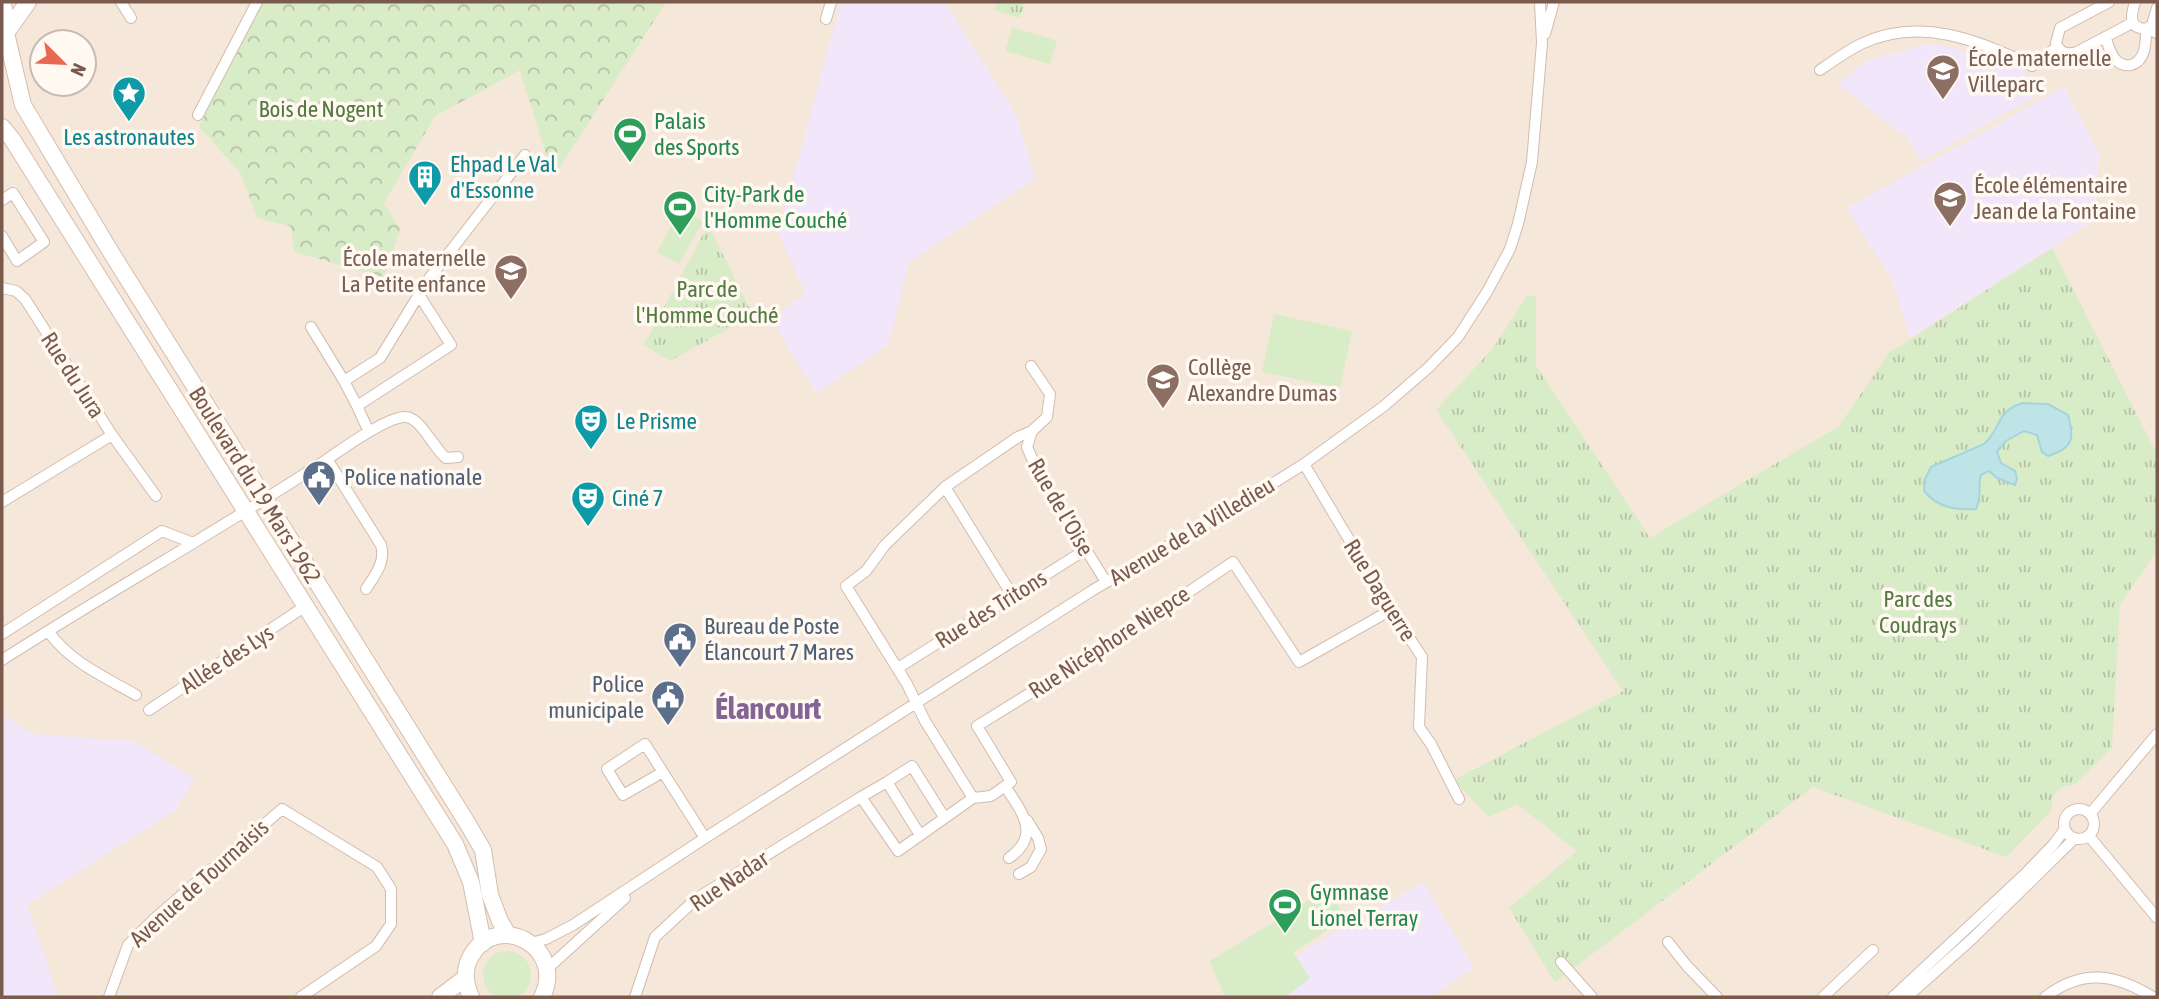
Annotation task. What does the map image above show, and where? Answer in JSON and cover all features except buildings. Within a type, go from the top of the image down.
[{"type":"street","name":"Boulevard du 19 Mars 1962","points":[[2,2],[6,13],[4,38],[23,105],[478,841],[490,895],[508,935]]},
{"type":"street","points":[[4,38],[28,2]]},
{"type":"street","points":[[121,2],[131,18]]},
{"type":"street","points":[[198,115],[257,2]]},
{"type":"street","points":[[826,19],[831,2]]},
{"type":"street","name":"Avenue de la Villedieu","points":[[531,943],[565,930],[1106,582],[1304,464],[1384,406],[1428,368],[1458,337],[1487,292],[1511,244],[1532,162],[1542,43],[1540,2]]},
{"type":"street","name":"Avenue de la Villedieu","points":[[1542,43],[1554,2]]},
{"type":"street","points":[[2057,47],[2060,28],[2109,2]]},
{"type":"street","points":[[2135,2],[2130,17],[2133,23],[2138,29],[2157,33]]},
{"type":"street","points":[[2146,29],[2152,25],[2157,8]]},
{"type":"street","points":[[2057,47],[2069,54],[2133,23]]},
{"type":"street","points":[[2105,37],[2116,61],[2133,65],[2140,60],[2145,50],[2146,29]]},
{"type":"street","points":[[1820,70],[1861,44],[1885,35],[1913,30],[1962,37],[1999,50],[2032,66],[2057,47]]},
{"type":"street","name":"Boulevard du 19 Mars 1962","points":[[2,127],[455,844],[471,882],[483,943]]},
{"type":"street","points":[[344,381],[380,358],[428,280],[525,155]]},
{"type":"street","points":[[2,200],[13,193],[44,242],[17,261],[2,236]]},
{"type":"street","name":"Rue du Jura","points":[[2,288],[16,291],[25,299],[112,435],[2,502]]},
{"type":"street","points":[[357,406],[451,345],[419,295]]},
{"type":"street","points":[[311,327],[344,381],[369,432]]},
{"type":"street","points":[[973,798],[925,721],[898,668],[846,586],[866,571],[884,545],[945,487],[1032,430],[1047,417],[1050,394],[1031,366]]},
{"type":"street","points":[[2,660],[265,500],[369,432],[402,417],[410,417],[416,422],[446,458],[458,457]]},
{"type":"street","name":"Rue de l'Oise","points":[[1032,430],[1027,447],[1037,470],[1106,582]]},
{"type":"street","points":[[112,435],[156,496]]},
{"type":"street","points":[[327,459],[384,553],[378,570],[366,589]]},
{"type":"street","name":"Rue Daguerre","points":[[1304,464],[1422,657],[1419,727],[1431,744],[1459,799]]},
{"type":"street","points":[[945,487],[1012,595]]},
{"type":"street","points":[[2,634],[162,531],[193,543]]},
{"type":"street","name":"Rue des Tritons","points":[[898,668],[1085,550]]},
{"type":"street","name":"Rue Nicéphore Niepce","points":[[1005,786],[1011,782],[976,726],[1137,627],[1233,562],[1299,662],[1391,610]]},
{"type":"street","name":"Allée des Lys","points":[[149,710],[304,607]]},
{"type":"street","points":[[48,631],[58,645],[76,661],[136,695]]},
{"type":"street","points":[[2090,814],[2157,734]]},
{"type":"street","points":[[663,772],[623,795],[607,769],[645,744],[663,772],[705,838]]},
{"type":"street","name":"Rue Nadar","points":[[635,997],[655,937],[697,898],[912,766],[944,817]]},
{"type":"street","points":[[887,782],[920,835]]},
{"type":"street","points":[[861,797],[898,851],[973,798],[991,796],[1005,786],[1038,838],[1041,849],[1031,867],[1019,874]]},
{"type":"street","name":"Avenue de Tournaisis","points":[[109,997],[128,945],[154,919],[282,809],[377,867],[391,889],[391,924],[376,946],[301,997]]},
{"type":"street","points":[[1892,997],[2053,845],[2065,829],[2066,818],[2070,812],[2077,809],[2090,814],[2094,820],[2094,827],[2085,838],[2071,837],[2065,829]]},
{"type":"street","points":[[1009,858],[1018,852],[1024,840],[1027,828],[1025,819]]},
{"type":"street","points":[[2089,836],[2157,918]]},
{"type":"street","points":[[1907,997],[1972,939],[2075,838]]},
{"type":"street","name":"Avenue de la Villedieu","points":[[547,969],[650,875]]},
{"type":"street","points":[[471,997],[465,978],[469,958],[491,938],[508,935],[520,937],[538,950],[547,969],[548,995]]},
{"type":"street","points":[[1668,942],[1686,966],[1717,997]]},
{"type":"street","points":[[1823,997],[1873,950]]},
{"type":"street","points":[[1561,962],[1592,997]]},
{"type":"street","points":[[2045,997],[2064,985],[2087,977],[2125,982],[2156,997]]},
{"type":"street","points":[[440,997],[465,978]]},
{"type":"shaded area","points":[[2,2],[2157,2],[2157,997],[2,997]]},
{"type":"shaded area","points":[[841,2],[945,2],[1017,116],[1035,179],[909,262],[888,345],[817,393],[781,337],[775,318],[805,292],[778,233]]},
{"type":"shaded area","name":"École maternelle Villeparc","points":[[1924,45],[1951,47],[2010,69],[2021,63],[2039,94],[1921,161],[1909,140],[1838,84],[1868,60]]},
{"type":"shaded area","name":"École élémentaire Jean de la Fontaine","points":[[2064,87],[2099,153],[2095,220],[1910,338],[1892,280],[1847,208]]},
{"type":"shaded area","points":[[2,714],[33,734],[134,741],[195,779],[174,811],[27,905],[58,997],[2,997]]},
{"type":"shaded area","points":[[1423,882],[1474,967],[1430,997],[1234,997],[1336,931],[1355,923]]},
{"type":"green space","name":"Bois de Nogent","points":[[260,2],[666,2],[553,178],[520,70],[435,116],[384,203],[400,229],[384,278],[295,252],[290,226],[257,218],[240,172],[199,127]]},
{"type":"green space","points":[[997,2],[1025,2],[1020,18],[994,10]]},
{"type":"green space","points":[[1012,27],[1057,41],[1050,64],[1005,51]]},
{"type":"green space","name":"City-Park de l'Homme Couché","points":[[680,209],[703,222],[679,264],[657,252]]},
{"type":"green space","name":"Parc de l'Homme Couché","points":[[708,225],[753,315],[670,361],[644,345]]},
{"type":"green space","name":"Parc des Coudrays","points":[[2052,248],[2157,454],[2157,551],[2120,604],[2112,748],[2074,785],[2064,787],[2054,795],[2052,810],[2006,857],[1813,787],[1555,982],[1509,908],[1577,851],[1517,804],[1489,817],[1454,780],[1623,691],[1436,410],[1493,348],[1527,296],[1536,296],[1536,366],[1650,538],[1839,426],[1889,353]]},
{"type":"green space","points":[[1274,314],[1352,331],[1340,388],[1262,372]]},
{"type":"green space","name":"Gymnase Lionel Terray","points":[[1329,888],[1345,919],[1293,952],[1310,978],[1285,997],[1225,997],[1210,961]]},
{"type":"green space","points":[[507,951],[524,958],[531,975],[524,992],[507,999],[490,992],[483,975],[490,958]]},
{"type":"water","points":[[2022,403],[2048,404],[2068,415],[2071,436],[2067,446],[2048,456],[2042,452],[2037,435],[2024,431],[2006,441],[1997,451],[2001,463],[2015,471],[2015,485],[1997,478],[1989,471],[1981,475],[1976,509],[1947,507],[1929,497],[1924,491],[1925,479],[1931,467],[1984,444],[2007,411]]},
{"type":"place","name":"École maternelle Villeparc","points":[[1943,101]]},
{"type":"place","name":"Les astronautes","points":[[129,123]]},
{"type":"place","name":"Palais des Sports","points":[[630,164]]},
{"type":"place","name":"Ehpad Le Val d'Essonne","points":[[425,207]]},
{"type":"place","name":"École élémentaire Jean de la Fontaine","points":[[1950,228]]},
{"type":"place","name":"City-Park de l'Homme Couché","points":[[680,237]]},
{"type":"place","name":"École maternelle La Petite enfance","points":[[511,301]]},
{"type":"place","name":"Collège Alexandre Dumas","points":[[1163,410]]},
{"type":"place","name":"Le Prisme","points":[[591,451]]},
{"type":"place","name":"Police nationale","points":[[319,507]]},
{"type":"place","name":"Ciné 7","points":[[588,528]]},
{"type":"place","name":"Bureau de Poste Élancourt 7 Mares","points":[[680,669]]},
{"type":"place","name":"Police municipale","points":[[668,727]]},
{"type":"place","name":"Gymnase Lionel Terray","points":[[1285,935]]},
{"type":"district","name":"Élancourt","points":[[768,708]]}]
